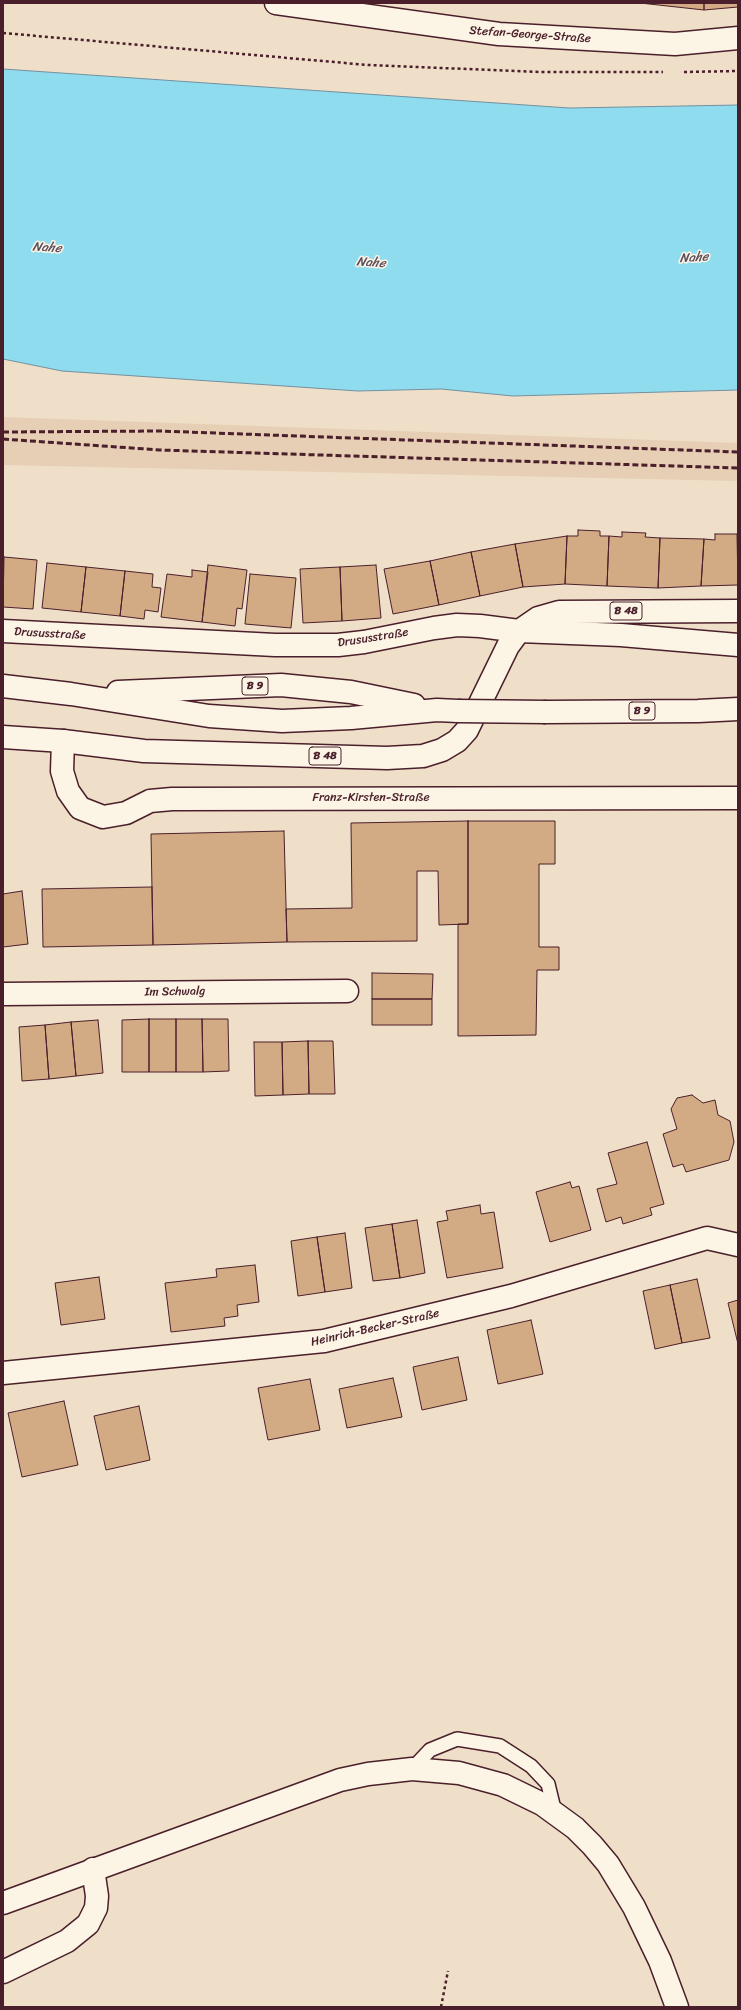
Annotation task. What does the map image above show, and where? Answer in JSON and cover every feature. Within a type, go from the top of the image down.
[{"type":"main road","name":"Stefan-George-Straße","points":[[276,3],[499,34],[675,44],[738,38]]},
{"type":"main road","name":"B 48","points":[[3,737],[63,741],[144,751],[387,758],[423,756],[442,750],[457,741],[467,730],[508,646],[519,631],[538,618],[559,612],[738,611]]},
{"type":"main road","name":"Drususstraße","points":[[3,631],[275,645],[338,645],[364,642],[457,625],[480,626],[519,631],[621,634],[738,645]]},
{"type":"main road","name":"B 9","points":[[71,694],[281,685],[351,692],[437,710]]},
{"type":"main road","name":"B 9","points":[[3,686],[71,694],[209,716],[282,721],[351,718],[437,710],[546,712],[738,709]]},
{"type":"main road","name":"Franz-Kirsten-Straße","points":[[63,741],[62,771],[68,791],[80,808],[103,817],[126,813],[150,801],[172,799],[738,798]]},
{"type":"main road","name":"Im Schwalg","points":[[3,994],[347,991]]},
{"type":"main road","name":"Heinrich-Becker-Straße","points":[[3,1373],[324,1341],[511,1296],[707,1238],[738,1245]]},
{"type":"main road","points":[[3,1903],[340,1780],[368,1774],[412,1769],[437,1770],[480,1778],[523,1794],[555,1813],[575,1828],[592,1845],[622,1885],[660,1961],[677,2007]]},
{"type":"main road","points":[[3,1972],[67,1941],[88,1924],[96,1908],[97,1896],[93,1869]]},
{"type":"lane","points":[[412,1769],[430,1750],[457,1739],[500,1746],[531,1766],[548,1784],[555,1813]]},
{"type":"path","points":[[3,33],[368,65],[541,72],[667,72]]},
{"type":"path","points":[[683,72],[738,71]]},
{"type":"path","points":[[441,2007],[448,1971]]},
{"type":"shaded area","points":[[3,417],[738,443],[738,481],[3,465]]},
{"type":"water","name":"Nahe","points":[[3,69],[569,108],[738,105],[738,390],[513,396],[441,389],[358,391],[62,371],[3,359]]},
{"type":"building","points":[[640,3],[704,3],[704,10]]},
{"type":"building","points":[[704,3],[738,3],[738,7],[704,10]]},
{"type":"building","points":[[578,530],[600,531],[600,536],[609,536],[607,586],[565,584],[567,536],[578,536]]},
{"type":"building","points":[[622,532],[646,533],[645,537],[660,538],[658,588],[607,586],[609,536],[622,537]]},
{"type":"building","points":[[715,534],[737,534],[738,585],[701,586],[704,539],[715,540]]},
{"type":"building","points":[[567,536],[565,584],[523,587],[515,544]]},
{"type":"building","points":[[660,538],[704,539],[701,586],[658,588]]},
{"type":"building","points":[[515,544],[523,587],[480,596],[471,552]]},
{"type":"building","points":[[471,552],[480,596],[439,605],[430,561]]},
{"type":"building","points":[[4,557],[37,560],[33,609],[3,607]]},
{"type":"building","points":[[430,561],[439,605],[393,614],[384,569]]},
{"type":"building","points":[[47,563],[86,567],[81,612],[42,608]]},
{"type":"building","points":[[208,565],[247,570],[242,609],[237,608],[235,626],[202,622]]},
{"type":"building","points":[[376,565],[381,618],[342,621],[340,567]]},
{"type":"building","points":[[86,567],[125,571],[120,616],[81,612]]},
{"type":"building","points":[[340,567],[342,621],[303,623],[300,569]]},
{"type":"building","points":[[192,570],[208,572],[202,622],[161,617],[167,574],[192,577]]},
{"type":"building","points":[[125,571],[153,574],[152,587],[161,588],[158,612],[145,610],[144,619],[120,616]]},
{"type":"building","points":[[250,574],[296,578],[291,628],[245,624]]},
{"type":"building","points":[[468,821],[468,924],[439,925],[438,871],[417,871],[417,941],[287,942],[286,909],[352,908],[351,823]]},
{"type":"building","points":[[468,821],[555,821],[555,864],[539,864],[539,947],[559,947],[559,970],[537,970],[536,1035],[458,1036],[458,924],[468,924]]},
{"type":"building","points":[[284,831],[287,942],[153,945],[151,834]]},
{"type":"building","points":[[152,887],[153,945],[43,947],[42,889]]},
{"type":"building","points":[[22,891],[28,944],[3,947],[3,894]]},
{"type":"building","points":[[372,973],[433,974],[432,999],[372,999]]},
{"type":"building","points":[[372,999],[432,999],[432,1025],[372,1025]]},
{"type":"building","points":[[149,1019],[149,1072],[122,1072],[122,1020]]},
{"type":"building","points":[[149,1019],[176,1019],[176,1072],[149,1072]]},
{"type":"building","points":[[176,1019],[202,1019],[203,1072],[176,1072]]},
{"type":"building","points":[[202,1019],[228,1019],[229,1071],[203,1072]]},
{"type":"building","points":[[98,1020],[103,1073],[76,1076],[71,1022]]},
{"type":"building","points":[[71,1022],[76,1076],[49,1079],[45,1025]]},
{"type":"building","points":[[45,1025],[49,1079],[22,1081],[19,1027]]},
{"type":"building","points":[[308,1041],[309,1094],[283,1095],[282,1042]]},
{"type":"building","points":[[308,1041],[333,1041],[335,1094],[309,1094]]},
{"type":"building","points":[[254,1042],[282,1042],[283,1095],[255,1096]]},
{"type":"building","points":[[692,1095],[703,1103],[715,1100],[718,1115],[730,1121],[734,1142],[729,1160],[686,1172],[683,1164],[673,1167],[663,1134],[677,1129],[671,1109],[677,1098]]},
{"type":"building","points":[[647,1142],[664,1204],[650,1208],[652,1215],[623,1224],[621,1217],[606,1222],[597,1189],[617,1184],[608,1153]]},
{"type":"building","points":[[570,1182],[572,1188],[579,1186],[591,1230],[550,1242],[536,1192]]},
{"type":"building","points":[[480,1205],[481,1214],[494,1212],[503,1268],[447,1278],[437,1222],[448,1220],[446,1211]]},
{"type":"building","points":[[417,1220],[425,1273],[400,1278],[392,1224]]},
{"type":"building","points":[[392,1224],[400,1278],[373,1281],[365,1228]]},
{"type":"building","points":[[345,1233],[352,1288],[325,1292],[317,1237]]},
{"type":"building","points":[[317,1237],[325,1292],[298,1296],[291,1241]]},
{"type":"building","points":[[255,1265],[259,1302],[237,1305],[238,1316],[224,1318],[225,1326],[171,1332],[165,1283],[217,1277],[216,1269]]},
{"type":"building","points":[[99,1277],[105,1319],[61,1325],[55,1283]]},
{"type":"building","points":[[697,1279],[710,1338],[682,1343],[670,1285]]},
{"type":"building","points":[[670,1285],[682,1343],[655,1349],[643,1291]]},
{"type":"building","points":[[738,1300],[738,1344],[728,1303]]},
{"type":"building","points":[[531,1320],[543,1374],[498,1384],[487,1330]]},
{"type":"building","points":[[458,1357],[467,1400],[422,1410],[413,1367]]},
{"type":"building","points":[[393,1378],[402,1417],[347,1428],[339,1389]]},
{"type":"building","points":[[310,1379],[320,1430],[268,1440],[258,1388]]},
{"type":"building","points":[[64,1401],[78,1465],[22,1477],[8,1413]]},
{"type":"building","points":[[139,1406],[150,1460],[106,1470],[94,1416]]},
{"type":"railway","points":[[3,432],[159,431],[738,452]]},
{"type":"railway","points":[[3,439],[160,450],[738,468]]}]
